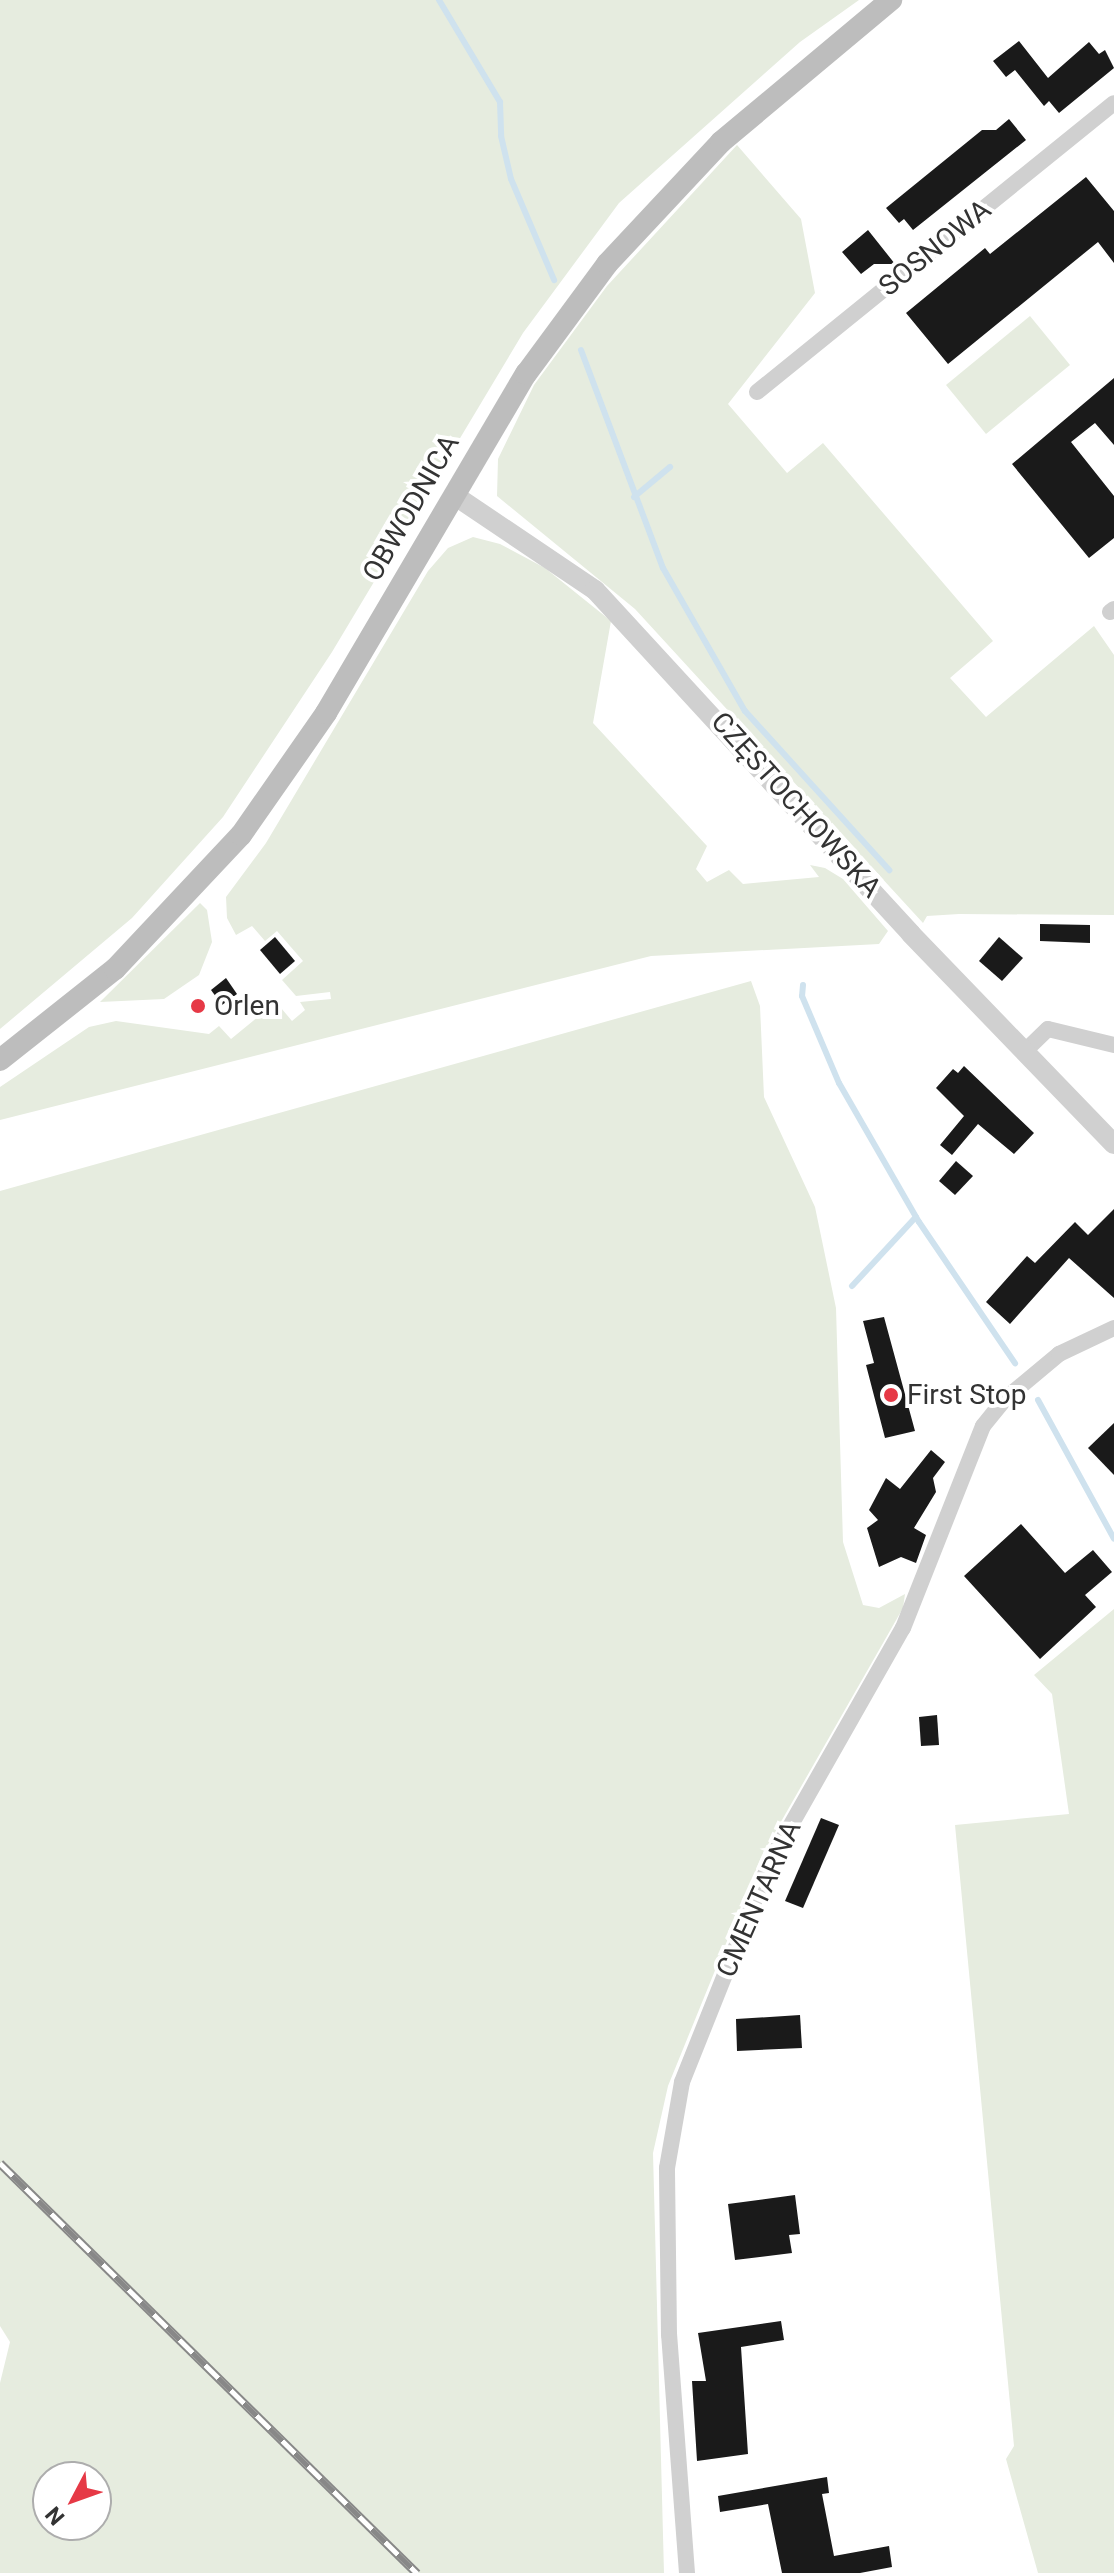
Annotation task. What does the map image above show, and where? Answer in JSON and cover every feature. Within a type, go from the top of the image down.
[{"type":"main road","name":"OBWODNICA","points":[[0,1060],[126,959],[241,835],[326,713],[526,374],[607,264],[721,142],[891,0]]},
{"type":"street","name":"SOSNOWA","points":[[757,392],[1114,103]]},
{"type":"street","name":"CZĘSTOCHOWSKA","points":[[454,495],[595,590],[1024,1052],[1114,1144]]},
{"type":"street","points":[[1024,1052],[1048,1029],[1114,1045]]},
{"type":"street","name":"CMENTARNA","points":[[687,2573],[669,2335],[667,2168],[682,2082],[771,1860],[903,1628],[983,1426],[1004,1400],[1059,1354],[1114,1328]]},
{"type":"shaded area","points":[[0,0],[859,0],[800,42],[619,203],[523,333],[332,652],[223,817],[132,918],[0,1029]]},
{"type":"shaded area","points":[[737,145],[801,219],[815,293],[728,404],[787,473],[823,443],[993,641],[950,678],[986,717],[1094,626],[1114,655],[1114,915],[959,914],[927,916],[923,923],[635,609],[497,496],[498,459],[534,385],[607,286]]},
{"type":"shaded area","points":[[1030,316],[1070,365],[986,434],[946,385]]},
{"type":"shaded area","points":[[473,537],[500,544],[545,568],[611,621],[593,723],[707,846],[696,869],[707,882],[729,870],[743,884],[819,877],[810,865],[825,868],[843,879],[888,931],[879,944],[651,956],[0,1120],[0,1087],[89,1027],[116,1021],[209,1034],[219,1026],[231,1039],[276,1002],[292,1021],[305,1010],[300,1002],[331,999],[330,992],[296,996],[282,980],[303,961],[277,931],[265,941],[252,926],[236,935],[227,918],[226,897],[266,843],[428,571],[448,548]]},
{"type":"shaded area","points":[[200,903],[207,910],[212,942],[199,975],[164,999],[100,1002]]},
{"type":"shaded area","points":[[751,981],[760,1006],[764,1097],[815,1207],[836,1308],[843,1542],[863,1605],[879,1608],[905,1594],[903,1608],[762,1855],[668,2086],[653,2153],[664,2573],[0,2573],[0,2383],[10,2342],[0,2326],[0,1191]]},
{"type":"shaded area","points":[[1114,1609],[1114,2573],[1038,2573],[1006,2459],[1014,2446],[955,1825],[1069,1814],[1052,1694],[1034,1675]]},
{"type":"building","points":[[1019,41],[1048,78],[1089,42],[1099,54],[1105,50],[1114,68],[1059,113],[1049,101],[1044,106],[1015,70],[1006,77],[993,61]]},
{"type":"building","points":[[1009,119],[1026,140],[913,230],[904,219],[899,223],[886,208],[982,130],[996,130]]},
{"type":"building","points":[[1086,177],[1114,211],[1114,263],[1098,242],[948,364],[906,313],[985,248],[990,254]]},
{"type":"building","points":[[868,230],[895,264],[874,264],[861,274],[842,252]]},
{"type":"building","points":[[1114,378],[1114,445],[1095,423],[1071,442],[1114,496],[1114,538],[1089,558],[1012,464]]},
{"type":"building","points":[[1040,924],[1090,925],[1090,943],[1040,941]]},
{"type":"building","points":[[275,937],[295,961],[280,974],[260,950]]},
{"type":"building","points":[[999,937],[1023,958],[1002,981],[979,961]]},
{"type":"building","points":[[226,978],[237,994],[222,1005],[211,990]]},
{"type":"building","points":[[964,1066],[1034,1133],[1014,1154],[978,1124],[952,1155],[940,1145],[964,1116],[936,1088],[953,1069],[958,1073]]},
{"type":"building","points":[[956,1161],[973,1176],[955,1195],[939,1181]]},
{"type":"building","points":[[1114,1209],[1114,1298],[1069,1258],[1010,1324],[986,1302],[1027,1256],[1035,1263],[1075,1222],[1088,1235]]},
{"type":"building","points":[[884,1317],[915,1431],[885,1438],[866,1365],[874,1363],[863,1321]]},
{"type":"building","points":[[1114,1423],[1114,1475],[1088,1448]]},
{"type":"building","points":[[931,1450],[945,1462],[933,1478],[936,1492],[914,1528],[926,1535],[916,1563],[901,1557],[879,1567],[867,1528],[878,1520],[869,1510],[886,1478],[900,1489]]},
{"type":"building","points":[[1021,1524],[1065,1573],[1093,1550],[1112,1572],[1085,1595],[1096,1607],[1040,1659],[964,1576]]},
{"type":"building","points":[[937,1715],[939,1745],[921,1746],[919,1717]]},
{"type":"building","points":[[821,1818],[839,1825],[803,1908],[785,1901]]},
{"type":"building","points":[[800,2015],[802,2048],[737,2051],[736,2019]]},
{"type":"building","points":[[795,2195],[800,2234],[789,2235],[792,2253],[735,2260],[728,2204]]},
{"type":"building","points":[[781,2321],[784,2340],[741,2347],[748,2454],[697,2461],[692,2381],[706,2381],[698,2333]]},
{"type":"building","points":[[827,2477],[829,2493],[822,2494],[834,2556],[889,2546],[892,2567],[860,2573],[782,2573],[768,2504],[720,2512],[718,2496]]},
{"type":"waterway","points":[[439,0],[500,102],[501,136],[511,179],[554,280]]},
{"type":"waterway","points":[[581,350],[663,568],[745,711],[889,870]]},
{"type":"waterway","points":[[634,497],[670,467]]},
{"type":"waterway","points":[[803,985],[802,996],[839,1083],[919,1222],[1015,1363]]},
{"type":"waterway","points":[[852,1286],[916,1217]]},
{"type":"waterway","points":[[1038,1400],[1114,1539]]},
{"type":"railway","points":[[0,2163],[417,2573]]},
{"type":"place","name":"Orlen","points":[[198,1006]]},
{"type":"place","name":"First Stop","points":[[891,1395]]}]
